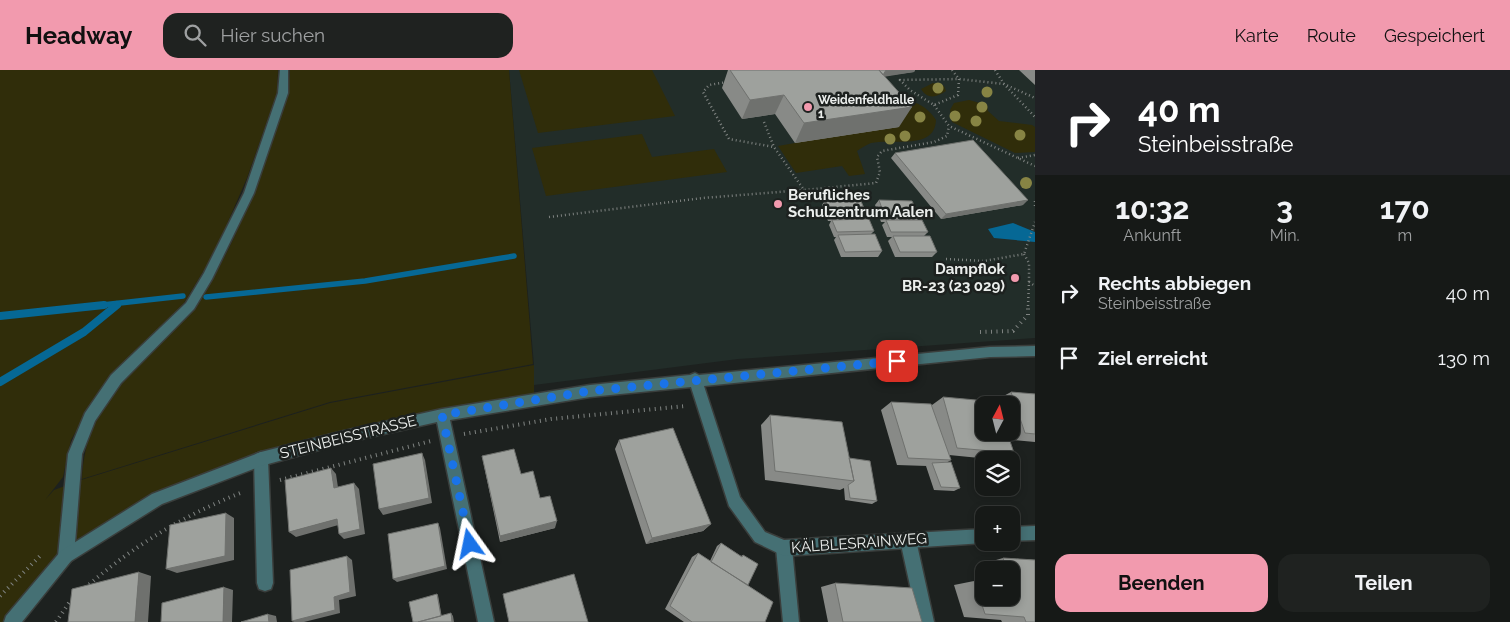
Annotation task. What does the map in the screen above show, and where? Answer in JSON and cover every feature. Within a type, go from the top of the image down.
[{"type":"street","points":[[66,556],[74,454],[90,417],[116,379],[190,306],[208,276],[249,193],[283,92],[284,70]]},
{"type":"street","name":"STEINBEISSTRASSE","points":[[12,622],[66,556],[157,499],[261,459],[344,436],[442,415],[590,391],[695,379],[990,352],[1035,351]]},
{"type":"street","name":"KÄLBLESRAINWEG","points":[[695,379],[734,501],[760,537],[784,548],[975,536]]},
{"type":"street","points":[[442,415],[486,622]]},
{"type":"street","points":[[261,459],[265,583]]},
{"type":"street","points":[[1020,534],[1035,533]]},
{"type":"street","points":[[908,540],[926,622]]},
{"type":"street","points":[[784,548],[791,622]]},
{"type":"path","points":[[934,105],[958,95],[959,79],[952,70]]},
{"type":"path","points":[[995,70],[1004,84],[1035,117]]},
{"type":"path","points":[[1035,98],[1004,84],[959,79],[900,80],[910,90],[934,105],[949,126],[1035,166]]},
{"type":"path","points":[[736,80],[709,85],[703,92],[729,139],[774,147]]},
{"type":"path","points":[[764,122],[774,147],[804,190]]},
{"type":"path","points":[[549,217],[703,198],[876,183],[880,172],[877,156],[882,151],[934,142],[947,136],[949,126]]},
{"type":"path","points":[[1017,158],[1035,155]]},
{"type":"path","points":[[1035,201],[1035,206]]},
{"type":"path","points":[[980,332],[1013,331],[1028,315],[1029,263],[1024,254],[1035,222]]},
{"type":"path","points":[[946,259],[984,261],[1024,254]]},
{"type":"path","points":[[1029,282],[1035,286]]},
{"type":"path","points":[[83,590],[109,565],[146,538],[190,515],[262,486],[358,458],[448,438],[551,419],[704,404]]},
{"type":"path","points":[[0,596],[38,557],[67,534]]},
{"type":"path","points":[[56,622],[76,596]]},
{"type":"shaded area","points":[[0,70],[278,70],[277,93],[247,178],[214,254],[184,303],[100,389],[71,440],[63,477],[45,500],[54,490],[81,480],[330,403],[534,365],[534,400],[344,437],[157,499],[66,556],[12,622],[0,622]]},
{"type":"shaded area","points":[[290,70],[509,70],[533,364],[330,402],[82,479],[86,450],[94,426],[106,405],[120,386],[191,311],[216,273],[238,229],[265,161],[283,105]]},
{"type":"shaded area","name":"Berufliches Schulzentrum Aalen","points":[[509,70],[1035,70],[1035,338],[738,359],[534,385],[534,365]]},
{"type":"shaded area","points":[[519,70],[652,70],[675,116],[538,133]]},
{"type":"shaded area","points":[[933,83],[944,86],[946,91],[939,95],[930,96],[921,89]]},
{"type":"shaded area","points":[[899,99],[924,107],[936,120],[934,130],[920,140],[871,143],[860,149],[857,151],[865,174],[849,176],[842,166],[796,173],[778,146],[795,143]]},
{"type":"shaded area","points":[[969,100],[987,105],[988,111],[999,121],[1035,127],[1035,152],[1015,153],[952,122],[950,110],[954,103]]},
{"type":"shaded area","points":[[642,134],[652,157],[714,149],[727,172],[546,196],[532,148]]},
{"type":"water","points":[[1013,223],[1035,232],[1035,242],[994,238],[988,229]]},
{"type":"building","points":[[730,70],[879,70],[912,107],[804,123],[784,95],[750,100]]},
{"type":"building","points":[[879,70],[886,70],[883,75]]},
{"type":"building","points":[[973,140],[1028,200],[946,214],[895,153]]},
{"type":"building","points":[[860,199],[867,215],[832,216],[825,200]]},
{"type":"building","points":[[879,200],[912,201],[920,217],[885,217]]},
{"type":"building","points":[[869,219],[874,231],[837,232],[832,220]]},
{"type":"building","points":[[886,220],[922,220],[928,232],[891,232]]},
{"type":"building","points":[[875,234],[882,251],[845,252],[838,235]]},
{"type":"building","points":[[893,236],[930,236],[937,252],[900,252]]},
{"type":"building","points":[[1011,392],[1035,394],[1035,434],[1025,433],[1020,418],[1020,396],[1012,396]]},
{"type":"building","points":[[943,397],[975,400],[975,441],[1010,441],[1013,451],[991,451],[957,448]]},
{"type":"building","points":[[891,402],[931,404],[951,460],[908,458]]},
{"type":"building","points":[[770,415],[842,422],[854,481],[775,471]]},
{"type":"building","points":[[673,428],[711,524],[652,538],[619,440]]},
{"type":"building","points":[[514,449],[521,474],[533,471],[540,498],[550,496],[557,521],[500,536],[482,456]]},
{"type":"building","points":[[422,453],[429,498],[379,509],[373,464]]},
{"type":"building","points":[[849,458],[870,461],[877,501],[850,498],[848,485],[854,481]]},
{"type":"building","points":[[951,462],[960,488],[941,487],[932,463]]},
{"type":"building","points":[[331,468],[334,488],[354,483],[360,529],[339,534],[337,519],[289,532],[285,480]]},
{"type":"building","points":[[226,513],[225,556],[166,569],[170,525]]},
{"type":"building","points":[[438,523],[445,566],[393,579],[388,534]]},
{"type":"building","points":[[721,543],[742,557],[743,555],[758,564],[748,585],[711,562]]},
{"type":"building","points":[[698,553],[773,602],[765,622],[692,622],[670,606]]},
{"type":"building","points":[[347,556],[350,592],[334,597],[335,610],[292,621],[290,570]]},
{"type":"building","points":[[1003,558],[1035,560],[1035,622],[1026,622],[1024,617],[985,614],[982,606],[1020,606],[1020,561],[1004,561]]},
{"type":"building","points":[[139,572],[135,622],[68,622],[72,589]]},
{"type":"building","points":[[574,574],[588,622],[509,622],[503,594]]},
{"type":"building","points":[[835,583],[912,588],[922,622],[843,622]]},
{"type":"building","points":[[224,587],[223,622],[161,622],[162,603]]},
{"type":"building","points":[[437,594],[441,616],[413,622],[409,602]]},
{"type":"building","points":[[451,613],[452,622],[418,622]]},
{"type":"building","points":[[268,614],[269,622],[241,622]]},
{"type":"waterway","points":[[206,297],[365,281],[514,256]]},
{"type":"waterway","points":[[93,306],[183,296]]},
{"type":"waterway","points":[[0,316],[104,305]]},
{"type":"waterway","points":[[0,382],[84,332],[117,305]]},
{"type":"place","name":"Weidenfeldhalle 1","points":[[808,107]]},
{"type":"place","name":"Berufliches Schulzentrum Aalen","points":[[778,204]]},
{"type":"place","name":"Dampflok BR-23 (23 029)","points":[[1015,278]]},
{"type":"route","points":[[470,544],[442,415],[590,391],[695,379],[897,361]]}]
